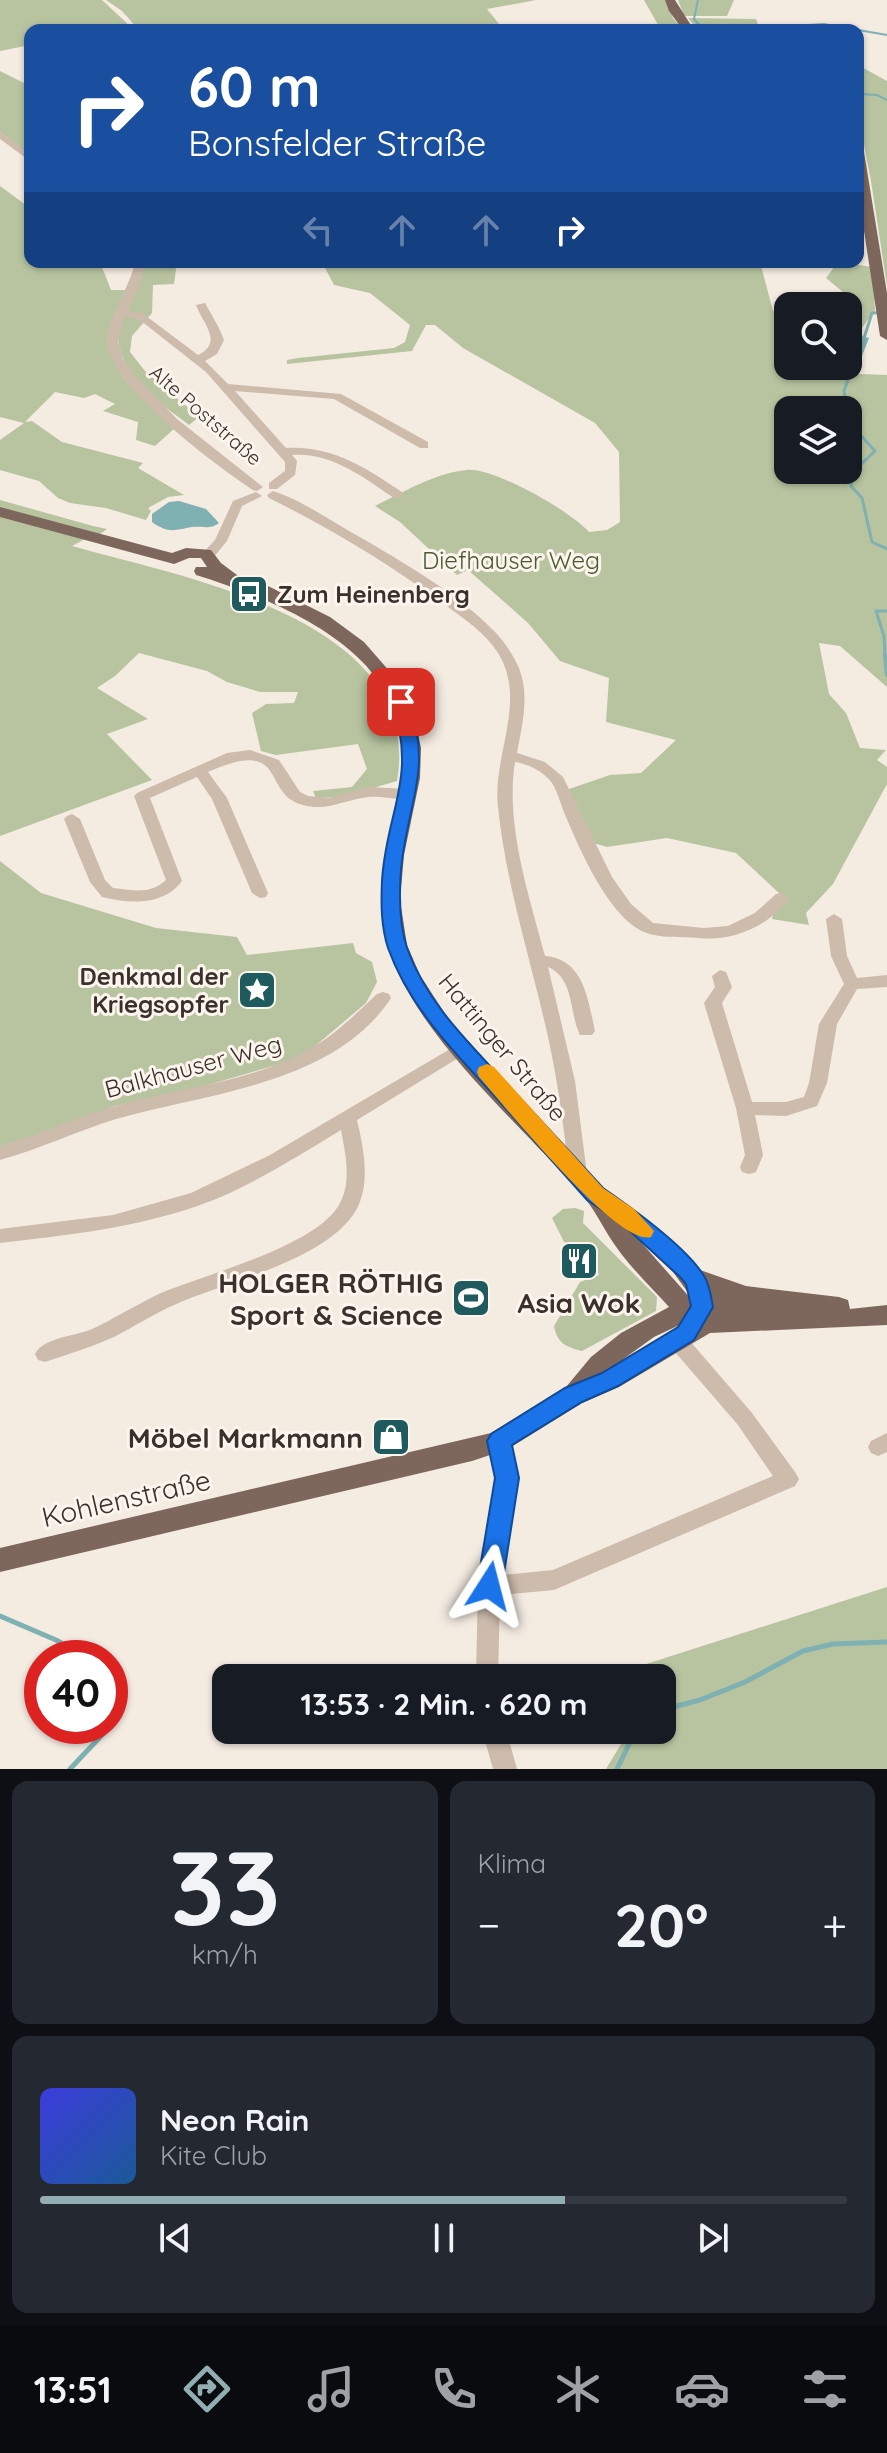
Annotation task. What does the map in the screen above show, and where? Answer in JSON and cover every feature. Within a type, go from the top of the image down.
[{"type":"main road","points":[[670,0],[684,24]]},
{"type":"main road","points":[[864,185],[887,336]]},
{"type":"main road","name":"Hattinger Straße","points":[[0,512],[174,559],[173,565],[180,571],[205,560],[239,582],[287,601],[324,621],[347,637],[376,665],[401,702],[409,726],[413,759],[409,794],[390,882],[393,929],[403,963],[422,1000],[578,1174],[626,1242],[695,1319]]},
{"type":"main road","name":"Hattinger Straße","points":[[595,1194],[626,1215],[693,1277],[737,1292],[784,1302]]},
{"type":"main road","points":[[693,1277],[695,1319]]},
{"type":"main road","points":[[695,1319],[784,1302],[887,1315]]},
{"type":"main road","points":[[695,1319],[847,1319],[887,1315]]},
{"type":"main road","name":"Kohlenstraße","points":[[0,1560],[366,1477],[499,1441],[573,1395],[610,1380],[695,1319]]},
{"type":"street","points":[[0,134],[24,153]]},
{"type":"street","name":"Alte Poststraße","points":[[139,268],[134,287],[112,338],[115,353],[127,375],[155,404],[257,491]]},
{"type":"street","points":[[198,360],[213,352],[218,340],[213,324],[207,320],[201,305]]},
{"type":"street","points":[[123,314],[142,317],[210,370],[291,461],[291,472],[273,491],[257,491],[237,504],[223,530],[221,541],[205,560]]},
{"type":"street","points":[[228,387],[337,396],[424,445]]},
{"type":"street","points":[[284,452],[307,451],[340,458],[398,495]]},
{"type":"street","name":"Alte Poststraße","points":[[273,491],[310,512],[485,629],[503,650],[519,684],[511,757],[504,788],[505,805],[562,1065],[576,1142],[578,1174]]},
{"type":"street","points":[[72,819],[103,889],[123,897],[158,894],[174,881],[141,798],[145,793],[232,756],[250,755],[274,763],[294,795],[305,801],[330,803],[368,792],[409,794]]},
{"type":"street","points":[[511,757],[524,758],[555,776],[607,883],[640,923],[650,929],[675,929],[712,935],[728,933],[758,921],[782,898]]},
{"type":"street","points":[[199,770],[219,798],[260,893]]},
{"type":"street","points":[[834,919],[839,956],[852,984]]},
{"type":"street","points":[[537,961],[555,962],[567,970],[586,1031]]},
{"type":"street","points":[[720,976],[724,987],[713,1003],[721,1038],[745,1108],[754,1155],[749,1167]]},
{"type":"street","points":[[852,984],[887,981]]},
{"type":"street","points":[[745,1108],[786,1109],[811,1101],[818,1083],[828,1024],[852,984]]},
{"type":"street","name":"Balkhauser Weg","points":[[0,1153],[119,1112],[209,1092],[303,1062],[349,1030],[383,998]]},
{"type":"street","points":[[0,1236],[113,1222],[196,1199],[277,1160],[462,1048]]},
{"type":"street","points":[[45,1354],[66,1344],[86,1340],[167,1299],[302,1246],[328,1230],[346,1211],[355,1190],[354,1150],[348,1119]]},
{"type":"street","points":[[489,1586],[554,1580],[788,1479],[745,1419],[695,1319]]},
{"type":"street","points":[[487,1664],[489,1586],[507,1478],[499,1441]]},
{"type":"street","points":[[498,1744],[505,1769]]},
{"type":"green space","points":[[0,0],[102,0],[128,24],[24,24],[24,46],[0,51]]},
{"type":"green space","points":[[106,0],[536,0],[487,9],[499,24],[134,24]]},
{"type":"green space","points":[[644,0],[666,0],[678,24],[658,24]]},
{"type":"green space","points":[[678,0],[734,0],[727,16],[684,16]]},
{"type":"green space","points":[[688,18],[756,19],[758,24],[693,24]]},
{"type":"green space","points":[[864,68],[887,81],[887,286],[864,144]]},
{"type":"green space","points":[[0,71],[24,83],[24,151],[0,131]]},
{"type":"green space","points":[[0,186],[24,204],[24,268],[102,268],[111,290],[130,290],[140,268],[176,268],[174,284],[153,285],[152,313],[132,336],[130,352],[145,371],[199,417],[189,425],[155,398],[127,365],[118,339],[110,339],[112,353],[124,378],[176,427],[155,446],[136,440],[138,422],[103,411],[115,404],[95,394],[84,398],[55,392],[25,422],[32,421],[62,442],[143,463],[138,468],[184,495],[168,497],[148,508],[151,511],[146,520],[58,498],[39,481],[0,470],[0,440],[24,423],[0,417]]},
{"type":"green space","points":[[872,267],[875,310],[862,328],[862,292],[843,292],[826,278],[834,268]]},
{"type":"green space","name":"Diefhauser Weg","points":[[325,268],[762,268],[774,311],[774,380],[862,380],[862,374],[887,375],[887,687],[840,646],[819,643],[829,694],[846,713],[860,748],[886,750],[877,760],[887,767],[887,784],[833,884],[806,913],[809,925],[772,919],[779,893],[736,853],[667,838],[607,847],[590,842],[569,789],[610,775],[641,773],[676,740],[606,722],[609,678],[560,661],[528,623],[468,570],[457,575],[400,522],[375,506],[442,475],[478,471],[531,492],[566,513],[589,532],[607,530],[620,522],[619,452],[595,423],[463,348],[435,325],[426,325],[412,351],[287,364],[287,360],[298,358],[394,348],[405,342],[410,325],[370,293],[334,285]]},
{"type":"green space","points":[[0,500],[107,529],[99,535],[0,508]]},
{"type":"green space","points":[[0,516],[85,539],[72,546],[174,573],[231,592],[287,615],[336,644],[374,680],[396,726],[397,781],[342,797],[316,798],[313,791],[352,787],[367,769],[358,744],[276,755],[261,751],[252,713],[266,704],[294,703],[298,692],[260,692],[227,682],[207,671],[139,653],[97,688],[148,719],[107,734],[152,780],[0,836]]},
{"type":"green space","points":[[0,861],[41,893],[156,928],[237,937],[247,955],[353,943],[356,953],[372,962],[377,982],[366,1003],[301,1058],[194,1089],[115,1106],[37,1137],[0,1146]]},
{"type":"green space","points":[[563,1209],[584,1211],[583,1223],[657,1297],[656,1311],[582,1351],[563,1343],[557,1337],[554,1326],[580,1282],[599,1275],[588,1249],[564,1242],[552,1218]]},
{"type":"green space","points":[[887,1587],[887,1769],[606,1769],[621,1744],[676,1744],[676,1664],[646,1664]]},
{"type":"water","points":[[179,501],[206,509],[219,523],[209,527],[172,530],[152,522],[152,514],[169,502]]},
{"type":"waterway","points":[[698,0],[694,19],[699,24]]},
{"type":"waterway","points":[[864,31],[887,35]]},
{"type":"waterway","points":[[864,94],[877,95],[887,100]]},
{"type":"waterway","points":[[864,338],[872,313],[887,312]]},
{"type":"waterway","points":[[862,343],[864,338]]},
{"type":"waterway","points":[[845,396],[848,380]]},
{"type":"waterway","points":[[862,437],[875,451],[862,463]]},
{"type":"waterway","points":[[851,484],[862,498],[872,542],[887,549]]},
{"type":"waterway","points":[[885,657],[884,636],[876,611],[887,611]]},
{"type":"waterway","points":[[885,655],[887,675]]},
{"type":"waterway","points":[[0,1616],[56,1640]]},
{"type":"waterway","points":[[676,1706],[745,1682],[803,1651],[833,1644],[887,1642]]},
{"type":"waterway","points":[[70,1769],[94,1744]]},
{"type":"waterway","points":[[617,1769],[629,1744]]},
{"type":"slow traffic","points":[[487,1072],[595,1194],[643,1231]]},
{"type":"place","name":"Zum Heinenberg","points":[[249,594]]},
{"type":"place","name":"Denkmal der Kriegsopfer","points":[[257,990]]},
{"type":"place","name":"Asia Wok","points":[[579,1261]]},
{"type":"place","name":"HOLGER RÖTHIG Sport & Science","points":[[471,1298]]},
{"type":"place","name":"Möbel Markmann","points":[[391,1437]]},
{"type":"route","points":[[401,702],[409,726],[413,759],[409,794],[392,867],[390,910],[403,963],[422,1000],[441,1025],[484,1068],[595,1194],[626,1215],[688,1271],[701,1295],[702,1307],[686,1334],[610,1380],[573,1395],[499,1441],[507,1478],[489,1586]]}]
